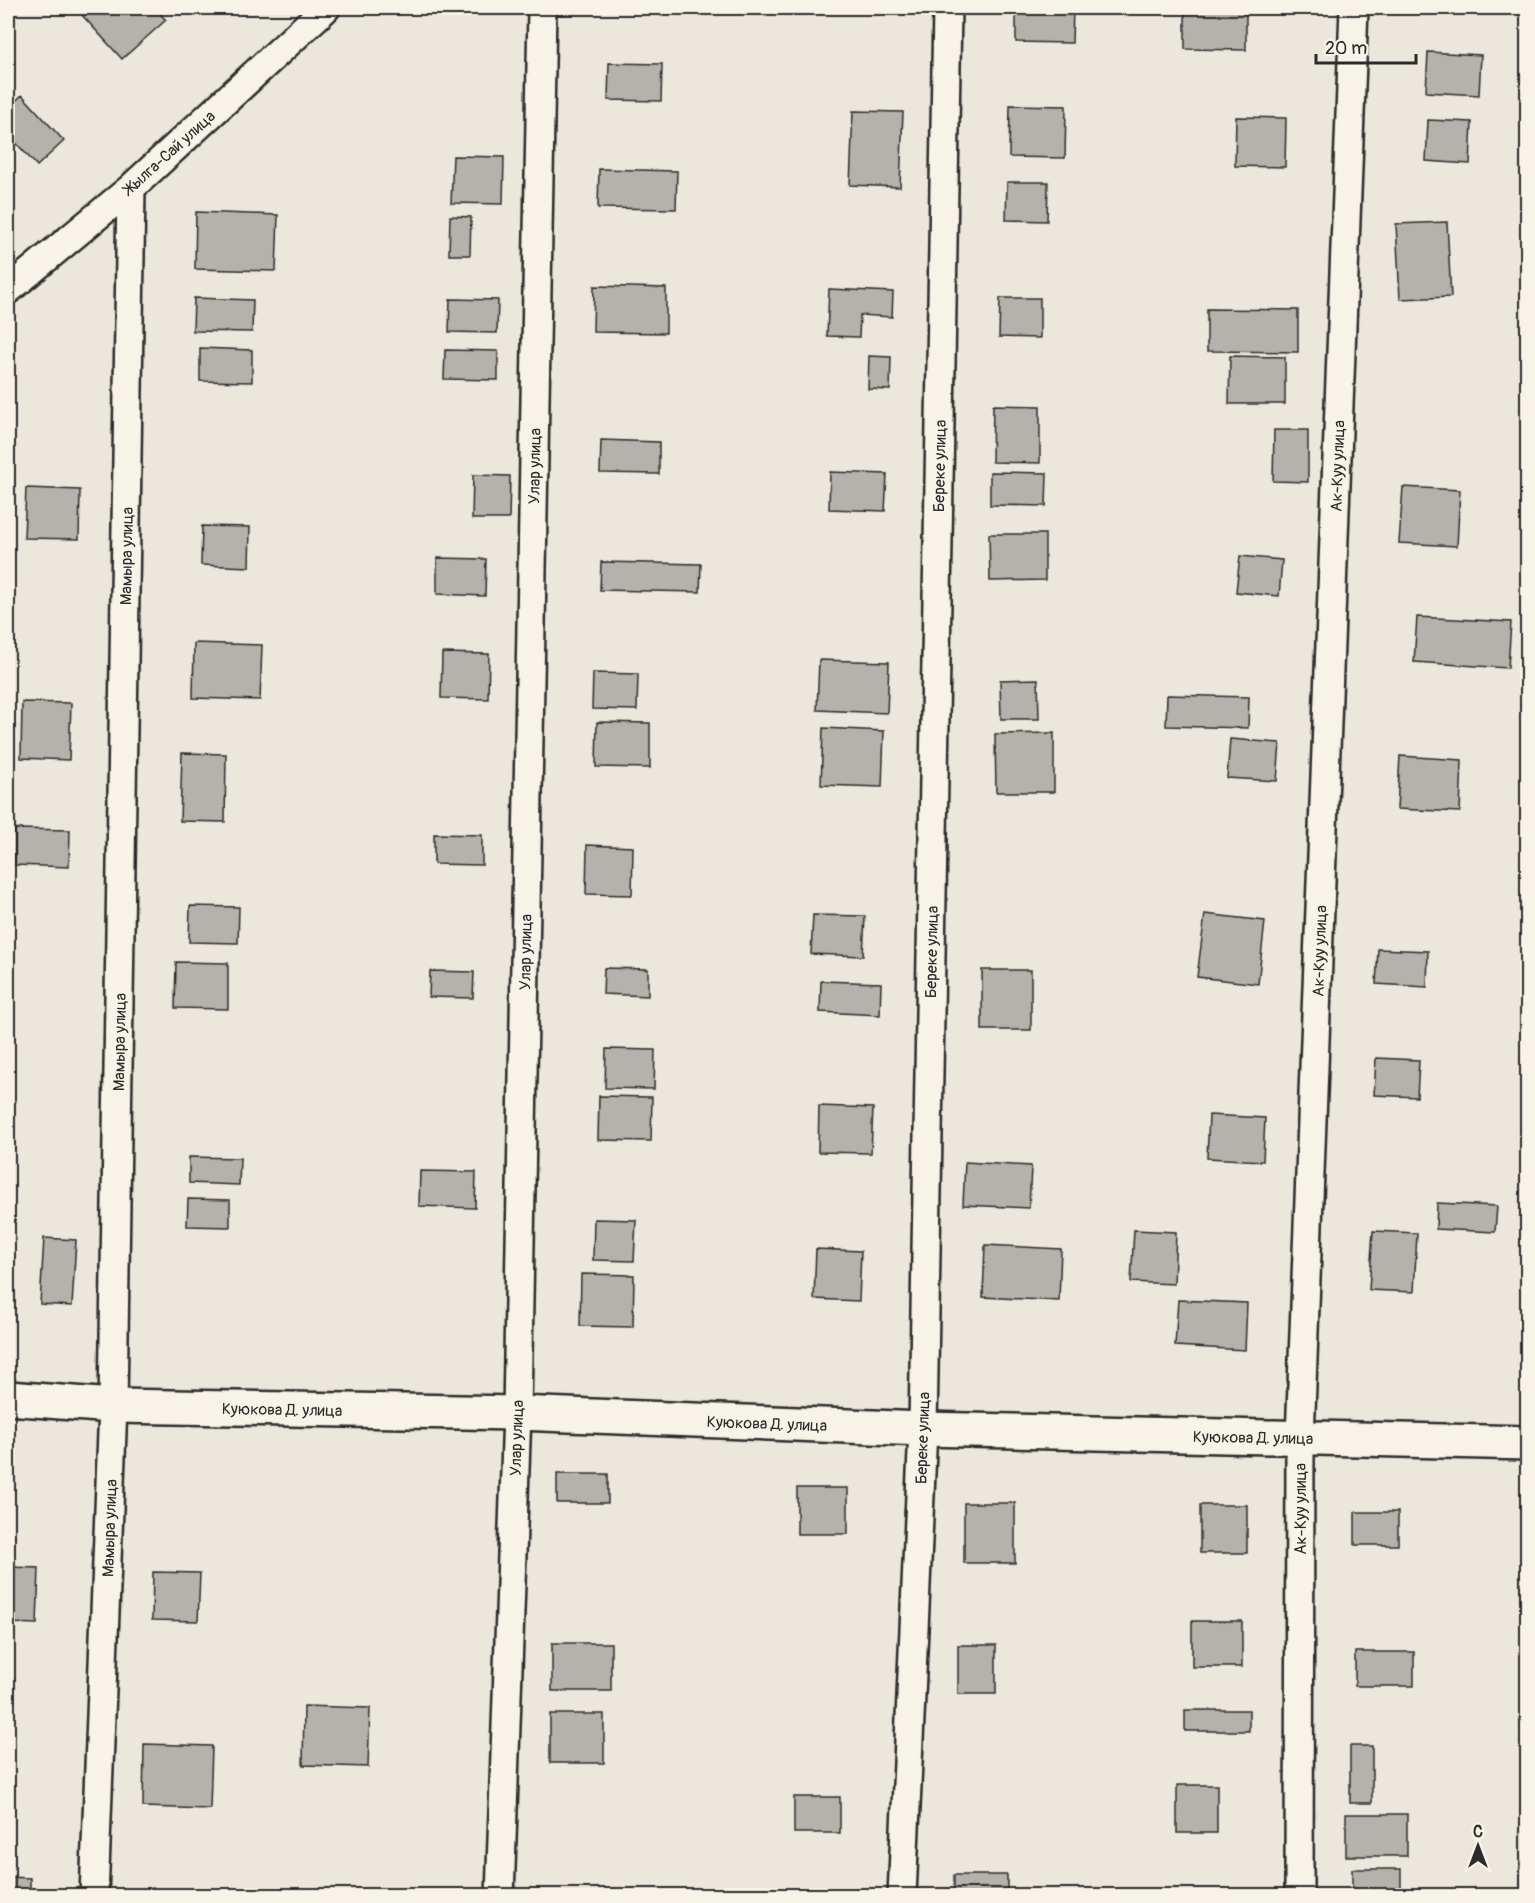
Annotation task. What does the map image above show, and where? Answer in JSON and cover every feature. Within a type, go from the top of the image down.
[{"type":"street","name":"Жылга-Сай улица","points":[[8,290],[131,188],[326,8]]},
{"type":"street","name":"Улар улица","points":[[500,1896],[517,1413],[542,8]]},
{"type":"street","name":"Береке улица","points":[[902,1896],[923,1429],[947,8]]},
{"type":"street","name":"Ак-Куу улица","points":[[1299,1896],[1300,1438],[1354,8]]},
{"type":"street","name":"Мамыра улица","points":[[94,1896],[113,1406],[131,188]]},
{"type":"street","name":"Куюкова Д. улица","points":[[8,1398],[113,1406],[517,1413],[923,1429],[1527,1443]]},
{"type":"building","points":[[90,8],[154,8],[166,20],[122,59],[82,15]]},
{"type":"building","points":[[478,8],[520,8],[520,11],[478,10]]},
{"type":"building","points":[[1016,8],[1073,8],[1072,43],[1016,42]]},
{"type":"building","points":[[1185,8],[1246,8],[1246,50],[1185,49]]},
{"type":"building","points":[[1428,52],[1481,55],[1479,95],[1426,92]]},
{"type":"building","points":[[609,63],[662,64],[661,101],[608,100]]},
{"type":"building","points":[[22,95],[64,141],[37,166],[8,134],[8,108]]},
{"type":"building","points":[[1010,105],[1066,106],[1065,158],[1009,157]]},
{"type":"building","points":[[853,111],[903,112],[900,187],[850,185]]},
{"type":"building","points":[[1236,117],[1286,118],[1285,167],[1235,166]]},
{"type":"building","points":[[1428,120],[1472,122],[1470,164],[1426,161]]},
{"type":"building","points":[[453,156],[504,157],[503,204],[451,203]]},
{"type":"building","points":[[599,169],[677,171],[676,209],[598,208]]},
{"type":"building","points":[[1007,182],[1048,182],[1047,221],[1006,220]]},
{"type":"building","points":[[196,212],[278,215],[276,271],[195,269]]},
{"type":"building","points":[[450,216],[471,217],[470,255],[449,255]]},
{"type":"building","points":[[1447,222],[1451,297],[1400,299],[1396,224]]},
{"type":"building","points":[[594,286],[666,288],[666,333],[593,332]]},
{"type":"building","points":[[829,289],[893,292],[892,317],[860,315],[859,337],[827,336]]},
{"type":"building","points":[[194,298],[253,300],[252,332],[193,331]]},
{"type":"building","points":[[1000,298],[1040,298],[1040,338],[999,337]]},
{"type":"building","points":[[450,299],[498,300],[497,333],[449,332]]},
{"type":"building","points":[[1207,309],[1298,310],[1298,352],[1207,351]]},
{"type":"building","points":[[200,348],[252,350],[252,382],[200,381]]},
{"type":"building","points":[[445,350],[498,351],[498,380],[444,379]]},
{"type":"building","points":[[869,356],[891,357],[890,390],[868,389]]},
{"type":"building","points":[[1230,356],[1285,357],[1285,404],[1229,404]]},
{"type":"building","points":[[993,405],[1040,406],[1040,463],[992,462]]},
{"type":"building","points":[[1274,430],[1308,430],[1308,482],[1273,481]]},
{"type":"building","points":[[601,440],[659,442],[659,474],[600,473]]},
{"type":"building","points":[[830,472],[887,474],[885,511],[829,509]]},
{"type":"building","points":[[990,472],[1047,473],[1046,506],[990,505]]},
{"type":"building","points":[[473,475],[510,476],[509,519],[472,519]]},
{"type":"building","points":[[1403,487],[1460,490],[1457,546],[1399,543]]},
{"type":"building","points":[[26,488],[80,490],[79,539],[24,538]]},
{"type":"building","points":[[202,526],[250,527],[249,567],[201,565]]},
{"type":"building","points":[[989,534],[1045,534],[1045,580],[990,581]]},
{"type":"building","points":[[1240,556],[1282,560],[1279,596],[1236,592]]},
{"type":"building","points":[[437,558],[486,559],[485,596],[437,594]]},
{"type":"building","points":[[601,562],[701,564],[700,592],[600,590]]},
{"type":"building","points":[[1417,617],[1511,622],[1508,668],[1414,662]]},
{"type":"building","points":[[194,643],[262,645],[260,700],[193,698]]},
{"type":"building","points":[[442,653],[489,654],[488,699],[441,698]]},
{"type":"building","points":[[819,660],[889,662],[887,713],[817,710]]},
{"type":"building","points":[[593,673],[638,674],[637,710],[592,709]]},
{"type":"building","points":[[1038,679],[1039,719],[1001,719],[1000,680]]},
{"type":"building","points":[[1167,695],[1249,697],[1248,728],[1166,726]]},
{"type":"building","points":[[22,702],[71,703],[69,760],[21,758]]},
{"type":"building","points":[[597,722],[650,723],[650,768],[596,767]]},
{"type":"building","points":[[823,728],[884,731],[882,787],[821,785]]},
{"type":"building","points":[[1054,733],[1054,792],[996,792],[995,734]]},
{"type":"building","points":[[1230,739],[1280,743],[1277,781],[1227,778]]},
{"type":"building","points":[[182,753],[226,754],[225,822],[180,821]]},
{"type":"building","points":[[1400,756],[1462,760],[1460,812],[1397,809]]},
{"type":"building","points":[[15,829],[70,830],[69,867],[15,865]]},
{"type":"building","points":[[434,834],[482,835],[482,865],[434,864]]},
{"type":"building","points":[[587,845],[633,847],[632,895],[586,894]]},
{"type":"building","points":[[190,906],[239,907],[238,943],[189,942]]},
{"type":"building","points":[[1205,914],[1265,921],[1258,984],[1197,977]]},
{"type":"building","points":[[813,915],[865,916],[863,956],[811,954]]},
{"type":"building","points":[[1378,949],[1428,951],[1427,987],[1376,984]]},
{"type":"building","points":[[176,962],[228,963],[228,1009],[175,1008]]},
{"type":"building","points":[[604,968],[648,969],[648,996],[603,994]]},
{"type":"building","points":[[982,970],[1031,970],[1031,1030],[982,1030]]},
{"type":"building","points":[[430,971],[474,972],[473,998],[429,997]]},
{"type":"building","points":[[821,981],[881,983],[880,1015],[820,1012]]},
{"type":"building","points":[[606,1049],[655,1050],[654,1089],[605,1088]]},
{"type":"building","points":[[1376,1058],[1419,1060],[1417,1097],[1374,1095]]},
{"type":"building","points":[[599,1096],[652,1097],[651,1141],[598,1140]]},
{"type":"building","points":[[819,1106],[873,1108],[871,1153],[818,1152]]},
{"type":"building","points":[[1209,1115],[1265,1118],[1263,1161],[1207,1158]]},
{"type":"building","points":[[189,1157],[240,1158],[239,1185],[189,1183]]},
{"type":"building","points":[[965,1162],[1031,1166],[1029,1208],[963,1205]]},
{"type":"building","points":[[420,1171],[476,1172],[475,1208],[419,1206]]},
{"type":"building","points":[[188,1199],[230,1200],[230,1227],[187,1226]]},
{"type":"building","points":[[1437,1203],[1497,1206],[1495,1232],[1436,1229]]},
{"type":"building","points":[[594,1219],[636,1220],[634,1261],[593,1260]]},
{"type":"building","points":[[1134,1230],[1176,1232],[1174,1284],[1131,1282]]},
{"type":"building","points":[[1373,1231],[1417,1233],[1414,1292],[1369,1290]]},
{"type":"building","points":[[44,1238],[76,1240],[72,1306],[40,1304]]},
{"type":"building","points":[[985,1245],[1061,1249],[1059,1301],[983,1297]]},
{"type":"building","points":[[816,1249],[861,1251],[859,1301],[814,1299]]},
{"type":"building","points":[[581,1274],[634,1275],[633,1327],[580,1326]]},
{"type":"building","points":[[1178,1300],[1247,1303],[1245,1350],[1175,1346]]},
{"type":"building","points":[[557,1474],[608,1474],[608,1503],[557,1503]]},
{"type":"building","points":[[797,1488],[848,1488],[848,1534],[797,1534]]},
{"type":"building","points":[[964,1503],[1015,1503],[1015,1563],[964,1563]]},
{"type":"building","points":[[1200,1505],[1247,1505],[1247,1553],[1200,1553]]},
{"type":"building","points":[[1355,1512],[1398,1512],[1398,1545],[1355,1545]]},
{"type":"building","points":[[8,1567],[39,1568],[37,1624],[8,1623]]},
{"type":"building","points":[[153,1572],[200,1573],[198,1621],[152,1620]]},
{"type":"building","points":[[1192,1621],[1242,1621],[1242,1667],[1192,1667]]},
{"type":"building","points":[[552,1643],[611,1643],[611,1691],[552,1691]]},
{"type":"building","points":[[958,1645],[996,1645],[996,1694],[958,1694]]},
{"type":"building","points":[[1355,1652],[1414,1652],[1414,1686],[1355,1686]]},
{"type":"building","points":[[304,1706],[370,1708],[368,1767],[303,1765]]},
{"type":"building","points":[[1185,1710],[1249,1710],[1249,1731],[1185,1731]]},
{"type":"building","points":[[550,1714],[604,1714],[604,1763],[550,1763]]},
{"type":"building","points":[[144,1744],[212,1746],[210,1809],[143,1807]]},
{"type":"building","points":[[1350,1746],[1372,1746],[1372,1803],[1350,1803]]},
{"type":"building","points":[[1177,1785],[1217,1785],[1217,1833],[1177,1833]]},
{"type":"building","points":[[794,1797],[840,1797],[840,1833],[794,1833]]},
{"type":"building","points":[[1346,1814],[1407,1814],[1407,1856],[1346,1856]]},
{"type":"building","points":[[1352,1869],[1401,1869],[1401,1896],[1352,1896]]},
{"type":"building","points":[[954,1875],[1007,1875],[1007,1896],[954,1896]]},
{"type":"building","points":[[8,1877],[30,1878],[30,1896],[8,1896]]}]
